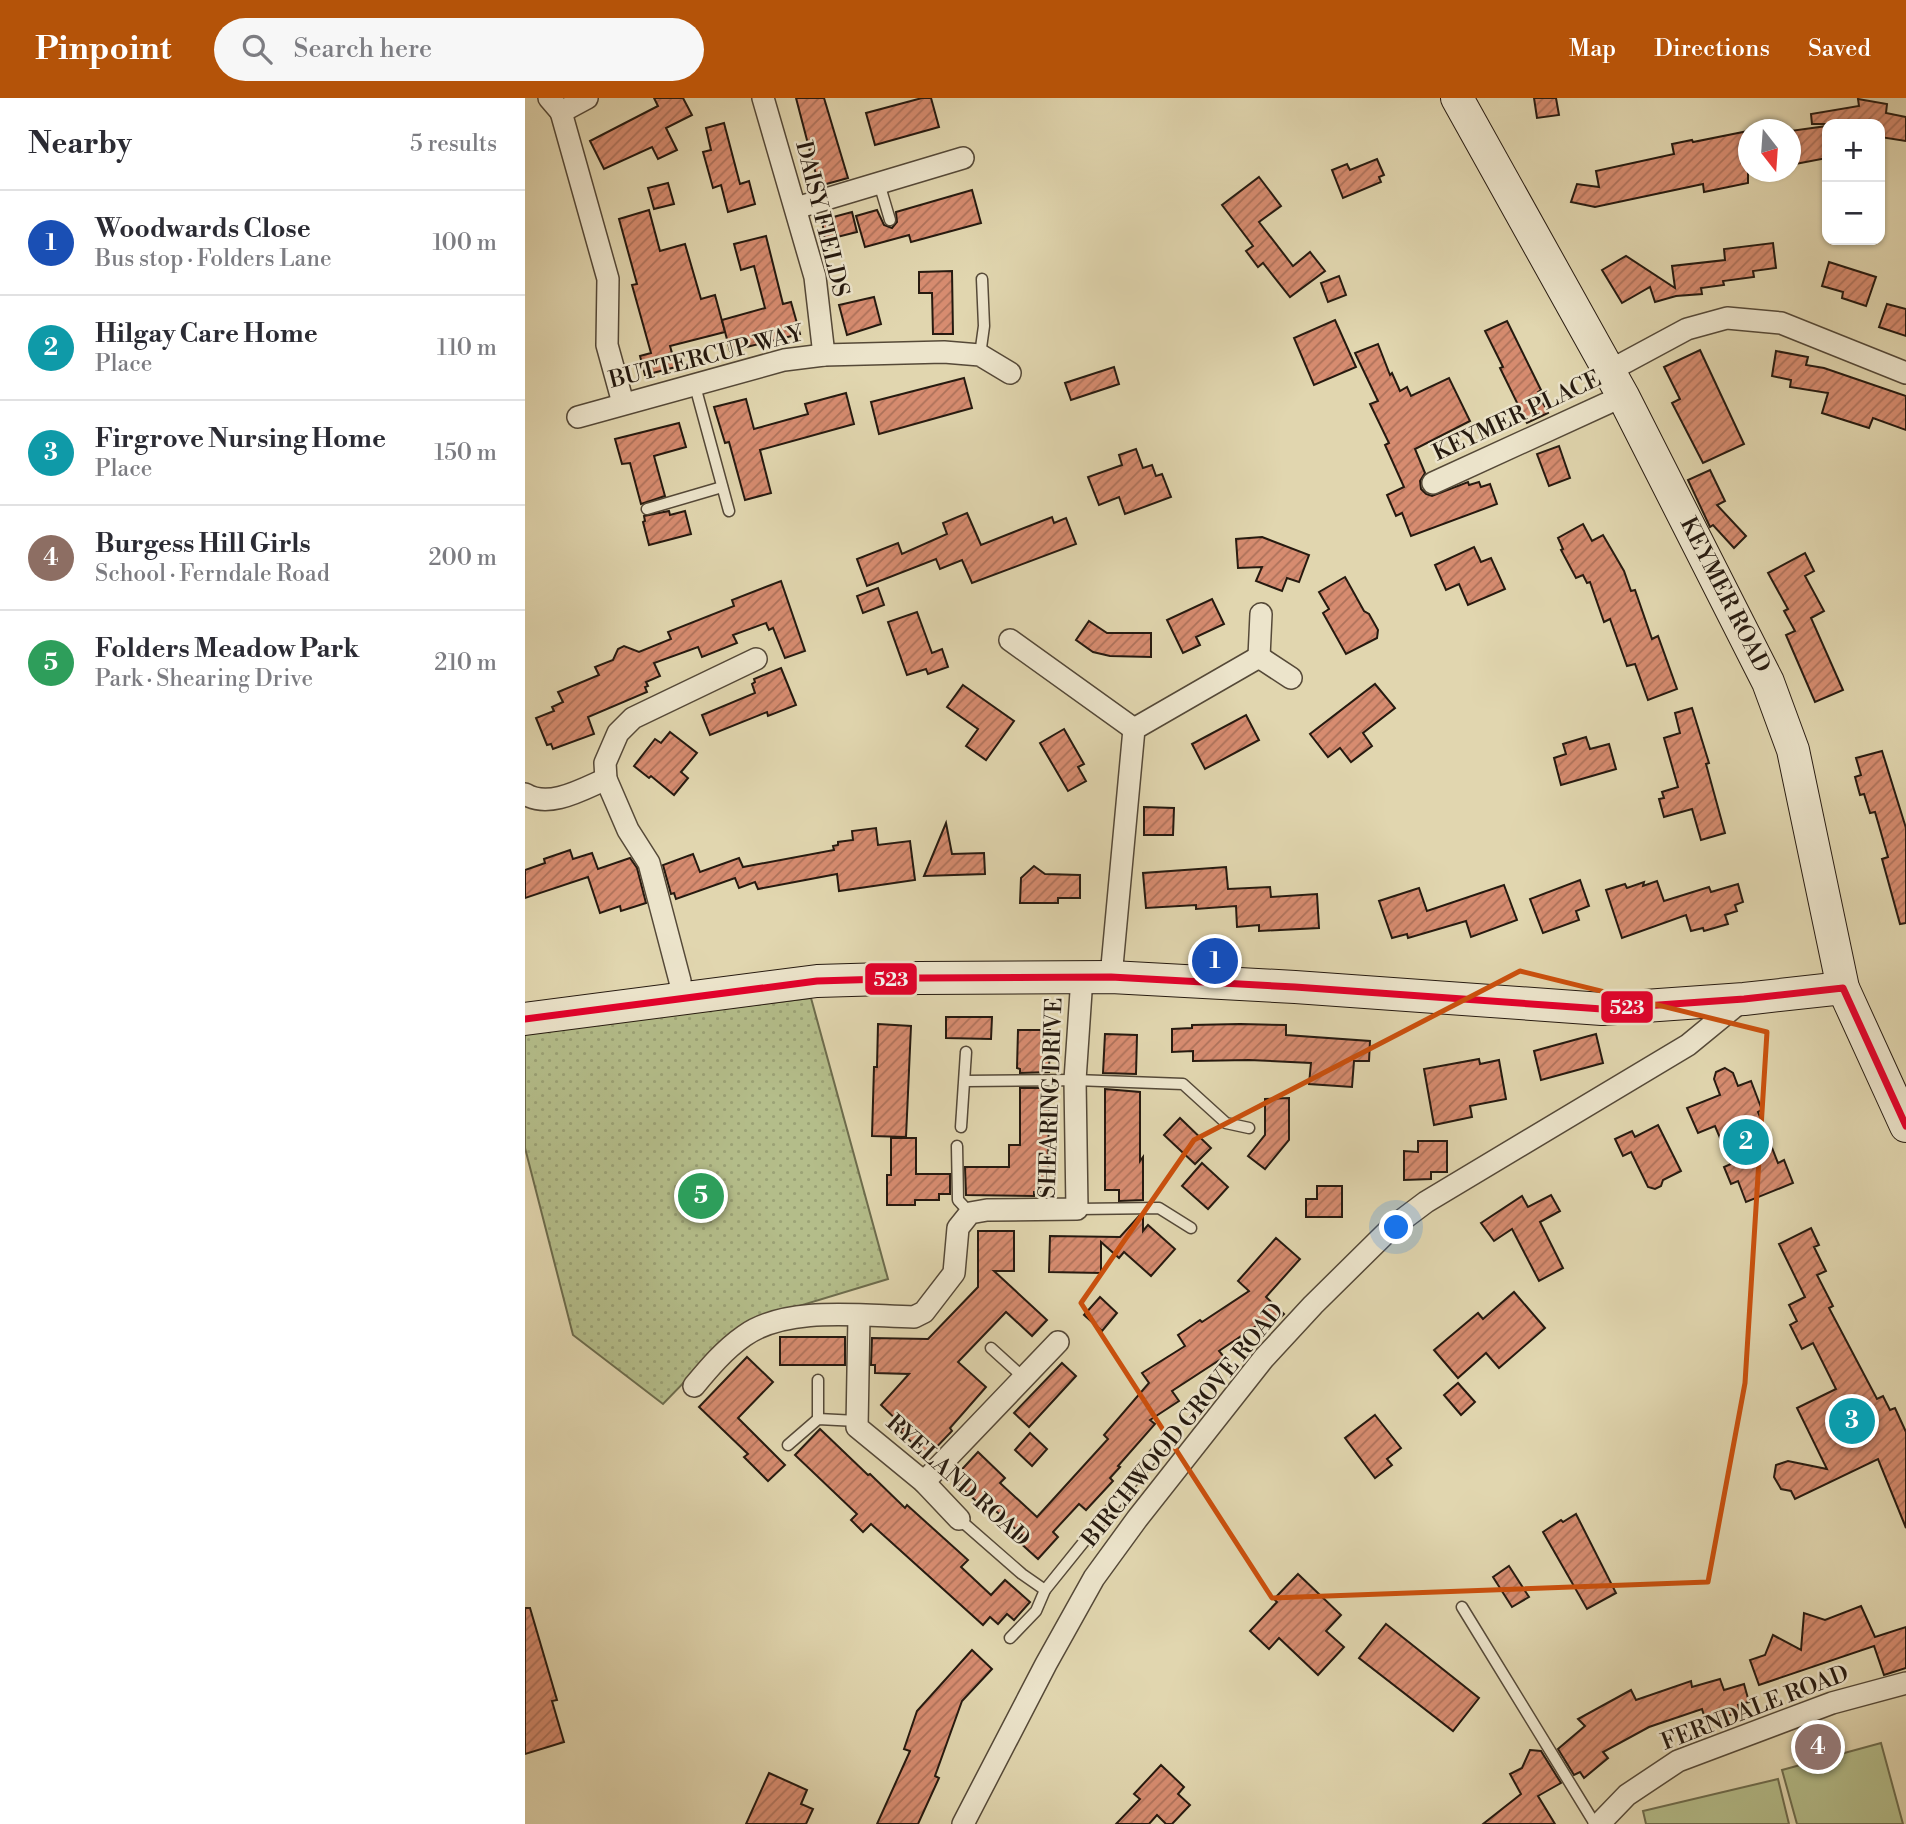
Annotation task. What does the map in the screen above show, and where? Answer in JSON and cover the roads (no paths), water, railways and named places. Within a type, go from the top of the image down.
[{"type":"main road","name":"KEYMER ROAD","points":[[1457,98],[1616,384],[1768,682],[1796,762],[1843,988],[1906,1126]]},
{"type":"main road","points":[[525,1019],[817,981],[1096,977],[1295,987],[1602,1009],[1744,999],[1843,988]]},
{"type":"street","points":[[587,98],[555,105],[608,279],[607,345],[623,403]]},
{"type":"street","name":"DAISY FIELDS","points":[[763,98],[815,277],[824,355]]},
{"type":"street","points":[[796,208],[963,158]]},
{"type":"street","name":"KEYMER PLACE","points":[[1433,483],[1616,384],[1687,329],[1727,318],[1781,323],[1906,373]]},
{"type":"street","name":"BUTTERCUP WAY","points":[[578,417],[784,360],[824,355],[944,352],[980,355],[1010,373]]},
{"type":"street","points":[[1259,657],[1261,614]]},
{"type":"street","points":[[1010,640],[1133,729],[1259,657]]},
{"type":"street","points":[[1259,657],[1291,678]]},
{"type":"street","points":[[681,999],[680,981],[649,863],[628,830],[606,779],[605,762],[618,733],[633,718],[756,659]]},
{"type":"street","name":"SHEARING DRIVE","points":[[970,1213],[987,1210],[1077,1209],[1075,1080],[1096,977],[1133,729]]},
{"type":"street","points":[[525,794],[531,798],[543,799],[565,796],[606,779]]},
{"type":"street","name":"BIRCHWOOD GROVE ROAD","points":[[963,1824],[1045,1664],[1094,1578],[1264,1357],[1390,1230],[1426,1202],[1688,1045],[1744,999]]},
{"type":"street","points":[[694,1386],[720,1356],[746,1335],[777,1322],[806,1316],[914,1317],[924,1312],[954,1273],[958,1228],[970,1213]]},
{"type":"street","name":"RYELAND ROAD","points":[[859,1316],[857,1427],[925,1482],[959,1519]]},
{"type":"street","points":[[925,1482],[1058,1342]]},
{"type":"street","name":"FERNDALE ROAD","points":[[1597,1824],[1627,1795],[1678,1761],[1832,1703],[1906,1683]]},
{"type":"lane","points":[[879,183],[890,220]]},
{"type":"lane","points":[[980,355],[984,326],[982,279]]},
{"type":"lane","points":[[695,386],[729,511]]},
{"type":"lane","points":[[647,509],[722,487]]},
{"type":"lane","points":[[961,1127],[966,1052]]},
{"type":"lane","points":[[966,1080],[1183,1084],[1226,1123],[1249,1128]]},
{"type":"lane","points":[[957,1146],[958,1200],[970,1213]]},
{"type":"lane","points":[[1077,1209],[1159,1208],[1191,1227]]},
{"type":"lane","points":[[991,1348],[1024,1378]]},
{"type":"lane","points":[[818,1380],[818,1419]]},
{"type":"lane","points":[[788,1446],[818,1419],[857,1421]]},
{"type":"lane","points":[[1010,1638],[1036,1611],[1045,1590],[1165,1441]]},
{"type":"lane","name":"RYELAND ROAD","points":[[959,1519],[1022,1574],[1045,1590]]},
{"type":"lane","name":"FERNDALE ROAD","points":[[1461,1607],[1597,1824]]},
{"type":"place","name":"Woodwards Close","points":[[1215,961]]},
{"type":"place","name":"Hilgay Care Home","points":[[1746,1142]]},
{"type":"place","name":"Folders Meadow Park","points":[[701,1196]]},
{"type":"place","name":"Firgrove Nursing Home","points":[[1852,1421]]},
{"type":"place","name":"Burgess Hill Girls","points":[[1818,1747]]}]
